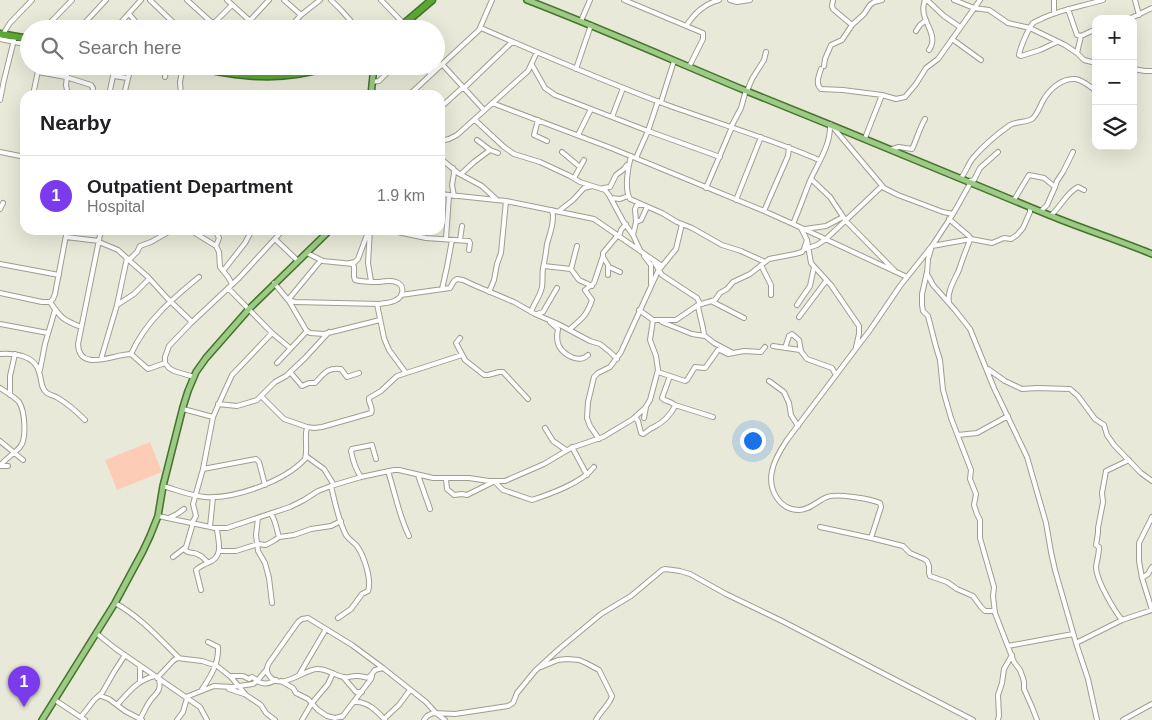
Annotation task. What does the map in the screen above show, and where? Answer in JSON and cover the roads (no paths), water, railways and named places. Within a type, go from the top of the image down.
[{"type":"highway","points":[[408,20],[432,0]]},
{"type":"highway","points":[[1,36],[20,39]]},
{"type":"highway","points":[[238,75],[273,77],[290,75]]},
{"type":"main road","points":[[527,0],[1030,207],[1152,254]]},
{"type":"main road","points":[[371,90],[373,75]]},
{"type":"main road","points":[[42,720],[115,602],[144,551],[158,516],[163,486],[183,409],[196,372],[249,309],[325,235]]},
{"type":"street","points":[[1,36],[8,24],[32,0]]},
{"type":"street","points":[[53,20],[72,0]]},
{"type":"street","points":[[87,20],[106,0]]},
{"type":"street","points":[[123,20],[140,0]]},
{"type":"street","points":[[150,0],[171,20]]},
{"type":"street","points":[[188,0],[194,0]]},
{"type":"street","points":[[188,0],[209,20]]},
{"type":"street","points":[[227,0],[249,20]]},
{"type":"street","points":[[251,20],[268,0]]},
{"type":"street","points":[[284,0],[301,15]]},
{"type":"street","points":[[296,20],[320,0]]},
{"type":"street","points":[[330,0],[350,20]]},
{"type":"street","points":[[381,0],[394,20]]},
{"type":"street","points":[[445,61],[480,28],[492,0]]},
{"type":"street","points":[[581,21],[590,0]]},
{"type":"street","points":[[624,0],[701,32],[704,37],[689,67]]},
{"type":"street","points":[[686,26],[698,10],[708,2],[719,0]]},
{"type":"street","points":[[730,0],[736,2],[750,0]]},
{"type":"street","points":[[833,0],[832,6],[834,9],[852,25]]},
{"type":"street","points":[[882,0],[872,3],[852,25],[842,40],[831,45],[824,59],[818,84],[821,89],[843,90],[899,99],[908,94],[926,68],[937,60],[980,0]]},
{"type":"street","points":[[929,50],[933,40],[922,8],[926,0],[960,27]]},
{"type":"street","points":[[954,0],[974,8],[989,10],[1008,23],[1030,28],[1065,45],[1084,60],[1092,61]]},
{"type":"street","points":[[1054,0],[1054,13]]},
{"type":"street","points":[[1087,5],[1088,0]]},
{"type":"street","points":[[1058,42],[1019,56],[1024,38],[1033,23],[1054,13],[1103,0]]},
{"type":"street","points":[[1135,0],[1139,15],[1152,8]]},
{"type":"street","points":[[217,20],[232,5]]},
{"type":"street","points":[[1068,9],[1078,35],[1081,36]]},
{"type":"street","points":[[129,14],[134,20]]},
{"type":"street","points":[[916,31],[926,20]]},
{"type":"street","points":[[576,69],[591,25]]},
{"type":"street","points":[[480,28],[623,88],[789,147],[819,160]]},
{"type":"street","points":[[1081,36],[1092,31]]},
{"type":"street","points":[[1077,53],[1081,36]]},
{"type":"street","points":[[0,100],[15,39],[20,41]]},
{"type":"street","points":[[952,39],[981,60]]},
{"type":"street","points":[[445,103],[512,42]]},
{"type":"street","points":[[445,140],[456,135],[528,71],[537,52]]},
{"type":"street","points":[[706,188],[741,108],[746,90],[766,52]]},
{"type":"street","points":[[674,61],[648,131],[628,169],[628,196],[631,200],[662,213],[722,245],[741,251],[763,263],[771,285],[771,295]]},
{"type":"street","points":[[532,65],[542,84],[551,92],[590,109],[720,157]]},
{"type":"street","points":[[445,68],[484,110]]},
{"type":"street","points":[[1137,70],[1152,72]]},
{"type":"street","points":[[34,90],[37,75]]},
{"type":"street","points":[[59,75],[92,86],[93,90]]},
{"type":"street","points":[[125,90],[129,75]]},
{"type":"street","points":[[181,75],[181,90]]},
{"type":"street","points":[[372,82],[380,80],[385,75]]},
{"type":"street","points":[[414,90],[430,75]]},
{"type":"street","points":[[66,76],[67,90]]},
{"type":"street","points":[[110,90],[113,76],[128,78]]},
{"type":"street","points":[[961,178],[973,158],[993,137],[1013,124],[1032,118],[1055,86],[1075,79],[1085,82],[1092,88]]},
{"type":"street","points":[[612,117],[623,88]]},
{"type":"street","points":[[865,138],[882,95]]},
{"type":"street","points":[[492,103],[578,135],[632,159],[764,211],[907,277]]},
{"type":"street","points":[[578,135],[590,109]]},
{"type":"street","points":[[892,149],[899,147],[912,149],[918,130],[925,119]]},
{"type":"street","points":[[474,120],[514,154],[540,162],[607,192],[641,252],[651,265],[650,286]]},
{"type":"street","points":[[538,120],[534,136],[547,141]]},
{"type":"street","points":[[793,224],[819,160],[828,144],[830,124]]},
{"type":"street","points":[[830,124],[885,189],[898,196],[953,214]]},
{"type":"street","points":[[736,200],[761,137]]},
{"type":"street","points":[[478,140],[490,150],[498,153]]},
{"type":"street","points":[[764,211],[788,156],[789,147]]},
{"type":"street","points":[[453,176],[460,173],[490,150]]},
{"type":"street","points":[[0,152],[20,156]]},
{"type":"street","points":[[562,152],[580,167]]},
{"type":"street","points":[[998,152],[980,168],[973,180],[969,182],[953,214],[932,246],[922,294],[922,306],[923,311],[928,316],[940,360],[942,388],[951,418],[971,470],[970,480],[976,493],[974,505],[980,520],[980,538],[994,587],[995,611],[1008,646],[1023,678],[1024,689],[1036,720]]},
{"type":"street","points":[[1041,211],[1047,205],[1057,181],[1073,152]]},
{"type":"street","points":[[602,189],[610,187],[616,175],[632,159]]},
{"type":"street","points":[[574,178],[584,160]]},
{"type":"street","points":[[445,162],[480,184],[498,200]]},
{"type":"street","points":[[453,168],[452,184],[454,196]]},
{"type":"street","points":[[1014,200],[1028,175],[1044,178],[1055,187]]},
{"type":"street","points":[[811,179],[830,196],[844,219],[898,273]]},
{"type":"street","points":[[558,211],[574,200],[583,189],[584,183]]},
{"type":"street","points":[[583,189],[592,186]]},
{"type":"street","points":[[656,320],[676,320],[699,304],[716,299],[733,282],[750,274],[763,263],[774,258],[800,253],[817,246],[844,219],[882,186]]},
{"type":"street","points":[[1051,215],[1074,189],[1078,187],[1084,190]]},
{"type":"street","points":[[445,195],[506,201],[594,219],[662,266]]},
{"type":"street","points":[[446,239],[449,195]]},
{"type":"street","points":[[611,198],[620,199],[628,196]]},
{"type":"street","points":[[489,292],[494,280],[496,264],[501,254],[506,201]]},
{"type":"street","points":[[0,209],[3,203]]},
{"type":"street","points":[[633,235],[636,222],[635,207],[642,204]]},
{"type":"street","points":[[636,222],[641,220],[647,207]]},
{"type":"street","points":[[932,246],[970,240],[992,243],[1004,238],[1013,238],[1023,228],[1030,212],[1030,207]]},
{"type":"street","points":[[530,312],[538,299],[542,287],[547,244],[552,230],[552,210]]},
{"type":"street","points":[[802,228],[826,226],[844,219]]},
{"type":"street","points":[[949,219],[969,236],[970,240],[949,291],[949,303]]},
{"type":"street","points":[[569,330],[586,315],[592,300],[585,290],[594,283],[604,252],[626,224]]},
{"type":"street","points":[[600,439],[588,421],[588,400],[595,375],[608,369],[617,359],[658,270],[676,250],[682,224]]},
{"type":"street","points":[[460,240],[462,226]]},
{"type":"street","points":[[802,228],[810,260],[859,328],[855,349]]},
{"type":"street","points":[[50,302],[55,294],[66,235]]},
{"type":"street","points":[[100,235],[78,344],[80,355],[88,360],[130,354],[148,368],[165,363]]},
{"type":"street","points":[[101,359],[128,259],[137,252],[140,246],[164,235]]},
{"type":"street","points":[[198,235],[216,246],[219,252],[220,267],[228,277],[230,286],[272,333],[290,348]]},
{"type":"street","points":[[216,246],[219,238],[218,235]]},
{"type":"street","points":[[223,271],[249,235]]},
{"type":"street","points":[[194,377],[169,368],[165,363],[165,356],[169,346],[239,278],[279,235]]},
{"type":"street","points":[[307,253],[321,260],[350,264],[358,259],[367,235]]},
{"type":"street","points":[[369,235],[368,263],[372,282]]},
{"type":"street","points":[[412,235],[469,241],[469,250]]},
{"type":"street","points":[[66,238],[99,241],[118,250],[150,278],[192,322]]},
{"type":"street","points":[[275,239],[298,261]]},
{"type":"street","points":[[442,289],[452,240]]},
{"type":"street","points":[[871,538],[881,507],[879,502],[833,496],[825,498],[809,508],[793,510],[777,499],[771,479],[773,465],[787,440],[935,241]]},
{"type":"street","points":[[571,269],[577,246]]},
{"type":"street","points":[[603,256],[609,267],[608,275]]},
{"type":"street","points":[[288,300],[321,260]]},
{"type":"street","points":[[654,262],[665,278],[698,299],[699,314],[705,336]]},
{"type":"street","points":[[0,264],[59,275]]},
{"type":"street","points":[[288,300],[295,302],[377,304],[394,301],[401,295],[403,289],[397,282],[355,280],[354,265],[350,264]]},
{"type":"street","points":[[544,266],[571,269],[579,280],[592,286]]},
{"type":"street","points":[[609,267],[620,272]]},
{"type":"street","points":[[797,305],[810,286],[814,267]]},
{"type":"street","points":[[927,270],[933,285],[970,329],[1027,457],[1046,523],[1051,552],[1073,634],[1088,679],[1097,720]]},
{"type":"street","points":[[130,354],[140,336],[170,301],[199,277]]},
{"type":"street","points":[[228,277],[239,278]]},
{"type":"street","points":[[117,305],[130,298],[150,278]]},
{"type":"street","points":[[401,295],[451,287],[454,281],[459,279],[514,302],[589,341],[602,345],[617,359]]},
{"type":"street","points":[[799,317],[826,281]]},
{"type":"street","points":[[274,284],[288,300],[306,331],[310,333],[320,334],[380,320]]},
{"type":"street","points":[[535,314],[544,312],[557,288]]},
{"type":"street","points":[[0,293],[50,302]]},
{"type":"street","points":[[711,301],[744,318]]},
{"type":"street","points":[[50,302],[60,317],[67,322],[81,327]]},
{"type":"street","points":[[377,304],[384,338],[389,350],[406,373]]},
{"type":"street","points":[[39,371],[55,310]]},
{"type":"street","points":[[639,310],[656,320],[692,334],[705,336],[714,344],[734,353]]},
{"type":"street","points":[[546,319],[558,329],[557,338],[562,349],[573,358],[580,360],[588,355]]},
{"type":"street","points":[[158,516],[217,529],[227,528],[271,514],[333,485],[388,471],[399,470],[433,478],[469,478],[494,482],[505,481],[518,476],[544,464],[572,447],[600,439],[635,417],[646,407],[650,400],[658,372],[657,361],[650,340],[656,320]]},
{"type":"street","points":[[0,324],[48,334]]},
{"type":"street","points":[[277,363],[306,331]]},
{"type":"street","points":[[218,404],[239,406],[257,400],[275,382],[290,372],[305,358],[329,332]]},
{"type":"street","points":[[173,557],[184,549],[189,540],[192,523],[196,516],[193,504],[218,404],[232,374],[272,333]]},
{"type":"street","points":[[785,348],[789,336],[792,334],[799,340],[801,351],[807,359],[832,368],[836,375]]},
{"type":"street","points":[[460,338],[456,343],[465,360],[484,375],[503,372],[528,398]]},
{"type":"street","points":[[773,346],[801,351]]},
{"type":"street","points":[[658,372],[686,381],[695,367],[705,368],[719,350],[728,354],[744,351],[761,352],[765,347]]},
{"type":"street","points":[[0,354],[15,354],[33,361],[39,371],[44,390],[71,407],[84,420]]},
{"type":"street","points":[[10,395],[10,376],[15,354]]},
{"type":"street","points":[[261,396],[284,420],[308,427],[322,427],[371,413],[372,409],[369,398],[381,390],[394,377],[462,355]]},
{"type":"street","points":[[986,368],[1005,381],[1022,388],[1072,390],[1095,419],[1104,425],[1107,435],[1112,442],[1141,474],[1152,481]]},
{"type":"street","points":[[290,372],[302,386],[315,383],[332,369],[341,369],[347,377],[359,373]]},
{"type":"street","points":[[670,376],[662,398],[663,400],[713,417]]},
{"type":"street","points":[[769,380],[784,392],[792,416],[798,426]]},
{"type":"street","points":[[0,388],[20,403],[24,419],[25,436],[20,447],[0,466]]},
{"type":"street","points":[[635,417],[641,433],[644,433],[663,422],[675,405]]},
{"type":"street","points":[[644,418],[646,407]]},
{"type":"street","points":[[183,409],[214,417]]},
{"type":"street","points":[[958,435],[976,433],[1008,416]]},
{"type":"street","points":[[163,486],[196,496],[213,497],[239,493],[265,485],[278,479],[305,459],[308,427]]},
{"type":"street","points":[[545,428],[553,441],[566,450]]},
{"type":"street","points":[[0,441],[23,460]]},
{"type":"street","points":[[361,477],[354,464],[352,449],[372,445],[376,459]]},
{"type":"street","points":[[572,447],[587,475]]},
{"type":"street","points":[[306,456],[324,469],[333,485],[335,504],[341,521],[348,537],[358,546],[367,569],[370,587],[368,591],[362,594],[351,609],[338,618]]},
{"type":"street","points":[[203,469],[256,459],[259,462],[265,485]]},
{"type":"street","points":[[1122,620],[1114,610],[1097,571],[1099,547],[1096,545],[1106,471],[1129,460]]},
{"type":"street","points":[[0,466],[8,466]]},
{"type":"street","points":[[494,482],[503,490],[530,500],[562,488],[587,475],[594,467]]},
{"type":"street","points":[[388,471],[398,508],[409,536]]},
{"type":"street","points":[[418,475],[430,509]]},
{"type":"street","points":[[446,479],[447,488],[454,495],[467,495],[494,482]]},
{"type":"street","points":[[210,527],[213,497]]},
{"type":"street","points":[[169,518],[184,508]]},
{"type":"street","points":[[271,514],[276,522],[279,537]]},
{"type":"street","points":[[1076,643],[1122,620],[1152,610],[1142,578],[1139,543],[1152,517]]},
{"type":"street","points":[[258,518],[256,535],[258,552],[264,562],[269,578],[272,603]]},
{"type":"street","points":[[219,551],[239,550],[258,544],[266,545],[279,537],[294,535],[311,528],[332,526],[341,521]]},
{"type":"street","points":[[820,527],[899,544],[910,553],[929,563],[930,576],[947,582],[973,596],[981,608],[986,611],[995,611]]},
{"type":"street","points":[[201,590],[196,570],[198,567],[216,558],[219,551],[217,529]]},
{"type":"street","points":[[184,549],[187,552],[199,555],[208,562]]},
{"type":"street","points":[[1142,578],[1148,574],[1152,567]]},
{"type":"street","points":[[424,720],[429,714],[455,714],[508,706],[513,703],[517,693],[559,649],[601,614],[631,596],[662,570],[669,569],[690,574],[973,720]]},
{"type":"street","points":[[115,602],[128,610],[179,658]]},
{"type":"street","points":[[224,688],[257,681],[302,619],[308,618],[352,645],[383,668],[429,704],[445,720]]},
{"type":"street","points":[[298,677],[326,629]]},
{"type":"street","points":[[96,633],[201,708],[208,720]]},
{"type":"street","points":[[1008,646],[1073,634]]},
{"type":"street","points":[[201,691],[217,661],[218,647],[208,642]]},
{"type":"street","points":[[55,700],[83,719],[94,700],[101,696],[125,655]]},
{"type":"street","points":[[998,720],[998,695],[1004,670],[1012,655]]},
{"type":"street","points":[[117,705],[140,681],[157,677],[173,661],[179,658],[216,665],[230,676],[246,695],[261,705],[266,713],[275,720]]},
{"type":"street","points":[[539,668],[558,660],[572,659],[586,663],[599,670],[612,696],[596,720]]},
{"type":"street","points":[[140,666],[140,681]]},
{"type":"street","points":[[344,678],[354,676],[368,678],[375,669],[383,668]]},
{"type":"street","points":[[267,669],[271,678],[281,681],[296,693],[308,699],[318,710],[327,716],[335,718],[341,718],[355,702],[372,678],[372,674]]},
{"type":"street","points":[[281,681],[298,677],[315,669],[324,670],[344,678],[356,692],[362,692]]},
{"type":"street","points":[[302,720],[312,703],[328,684],[333,673]]},
{"type":"street","points":[[230,676],[252,677],[262,684],[276,680]]},
{"type":"street","points":[[101,696],[110,699],[141,720],[147,704],[160,688],[157,677]]},
{"type":"street","points":[[177,720],[183,712],[187,698],[214,686],[246,695]]},
{"type":"street","points":[[355,702],[362,702],[372,708],[385,720],[410,690]]},
{"type":"street","points":[[1124,720],[1152,704]]},
{"type":"place","name":"Outpatient Department","points":[[24,707]]}]
